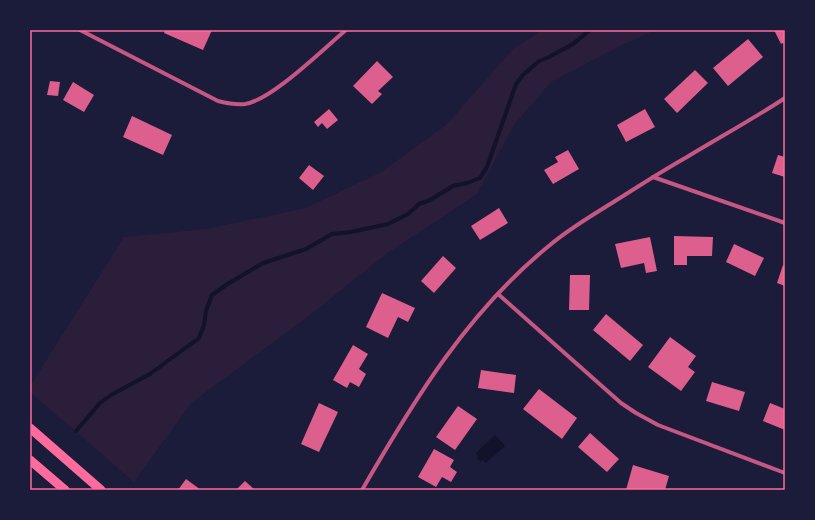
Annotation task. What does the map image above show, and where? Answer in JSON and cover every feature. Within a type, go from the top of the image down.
[{"type":"main road","points":[[30,428],[101,490]]},
{"type":"main road","points":[[30,460],[65,490]]},
{"type":"street","points":[[80,30],[218,101],[230,104],[245,104],[265,97],[346,30]]},
{"type":"street","points":[[362,490],[404,419],[440,363],[467,329],[498,294],[526,266],[550,245],[580,223],[653,177],[735,130],[785,98]]},
{"type":"street","points":[[653,177],[785,223]]},
{"type":"street","points":[[498,294],[621,402],[636,413],[658,425],[785,473]]},
{"type":"shaded area","points":[[543,30],[656,30],[622,45],[551,82],[514,125],[477,194],[386,254],[310,315],[191,403],[134,482],[30,392],[30,386],[124,237],[206,229],[306,208],[381,172],[446,125],[514,48]]},
{"type":"shaded area","points":[[495,435],[505,446],[486,463],[483,460],[481,462],[477,458],[478,456],[476,453]]},
{"type":"building","points":[[165,30],[212,30],[203,50],[164,33]]},
{"type":"building","points":[[774,30],[785,30],[785,42],[781,44]]},
{"type":"building","points":[[748,39],[763,57],[728,86],[713,68]]},
{"type":"building","points":[[377,61],[393,77],[378,91],[382,94],[372,104],[353,86]]},
{"type":"building","points":[[695,70],[708,83],[677,113],[664,99]]},
{"type":"building","points":[[50,81],[60,82],[58,96],[47,95]]},
{"type":"building","points":[[73,82],[94,95],[84,112],[63,100]]},
{"type":"building","points":[[329,109],[338,120],[327,129],[322,123],[318,127],[314,122]]},
{"type":"building","points":[[645,109],[655,127],[626,142],[617,125]]},
{"type":"building","points":[[132,116],[172,135],[163,155],[123,137]]},
{"type":"building","points":[[568,150],[579,169],[553,184],[544,170],[558,162],[555,157]]},
{"type":"building","points":[[778,155],[785,157],[785,177],[772,173]]},
{"type":"building","points":[[309,165],[324,176],[313,190],[299,178]]},
{"type":"building","points":[[499,208],[508,223],[480,240],[471,226]]},
{"type":"building","points":[[674,236],[713,237],[712,256],[687,256],[687,265],[674,265]]},
{"type":"building","points":[[650,237],[657,271],[646,273],[644,263],[621,268],[615,244]]},
{"type":"building","points":[[734,244],[764,258],[755,276],[726,262]]},
{"type":"building","points":[[443,256],[456,268],[434,293],[421,281]]},
{"type":"building","points":[[783,265],[785,266],[785,286],[777,283]]},
{"type":"building","points":[[570,275],[590,275],[589,310],[569,310]]},
{"type":"building","points":[[382,293],[415,308],[408,322],[398,317],[388,338],[366,327]]},
{"type":"building","points":[[606,314],[643,345],[630,361],[593,330]]},
{"type":"building","points":[[670,337],[696,356],[688,367],[695,372],[681,391],[648,367]]},
{"type":"building","points":[[353,345],[368,354],[359,369],[366,374],[359,387],[350,382],[347,388],[333,380]]},
{"type":"building","points":[[481,370],[516,375],[514,393],[478,388]]},
{"type":"building","points":[[712,382],[745,392],[739,411],[706,401]]},
{"type":"building","points":[[539,389],[577,418],[562,439],[523,409]]},
{"type":"building","points":[[319,403],[338,412],[319,452],[301,444]]},
{"type":"building","points":[[770,403],[785,409],[785,430],[763,421]]},
{"type":"building","points":[[458,406],[477,419],[455,450],[436,437]]},
{"type":"building","points":[[590,433],[619,459],[607,472],[578,447]]},
{"type":"building","points":[[434,449],[454,460],[450,467],[457,472],[451,482],[442,477],[436,487],[418,477]]},
{"type":"building","points":[[633,465],[669,476],[665,490],[626,490]]},
{"type":"building","points":[[186,479],[201,490],[178,490]]},
{"type":"building","points":[[245,481],[255,490],[236,490]]},
{"type":"waterway","points":[[76,431],[100,403],[111,395],[150,374],[199,338],[212,295],[226,285],[263,263],[306,249],[332,234],[351,232],[388,224],[408,214],[419,204],[430,200],[453,186],[480,178],[487,167],[516,84],[523,75],[539,61],[573,44],[590,30]]}]
